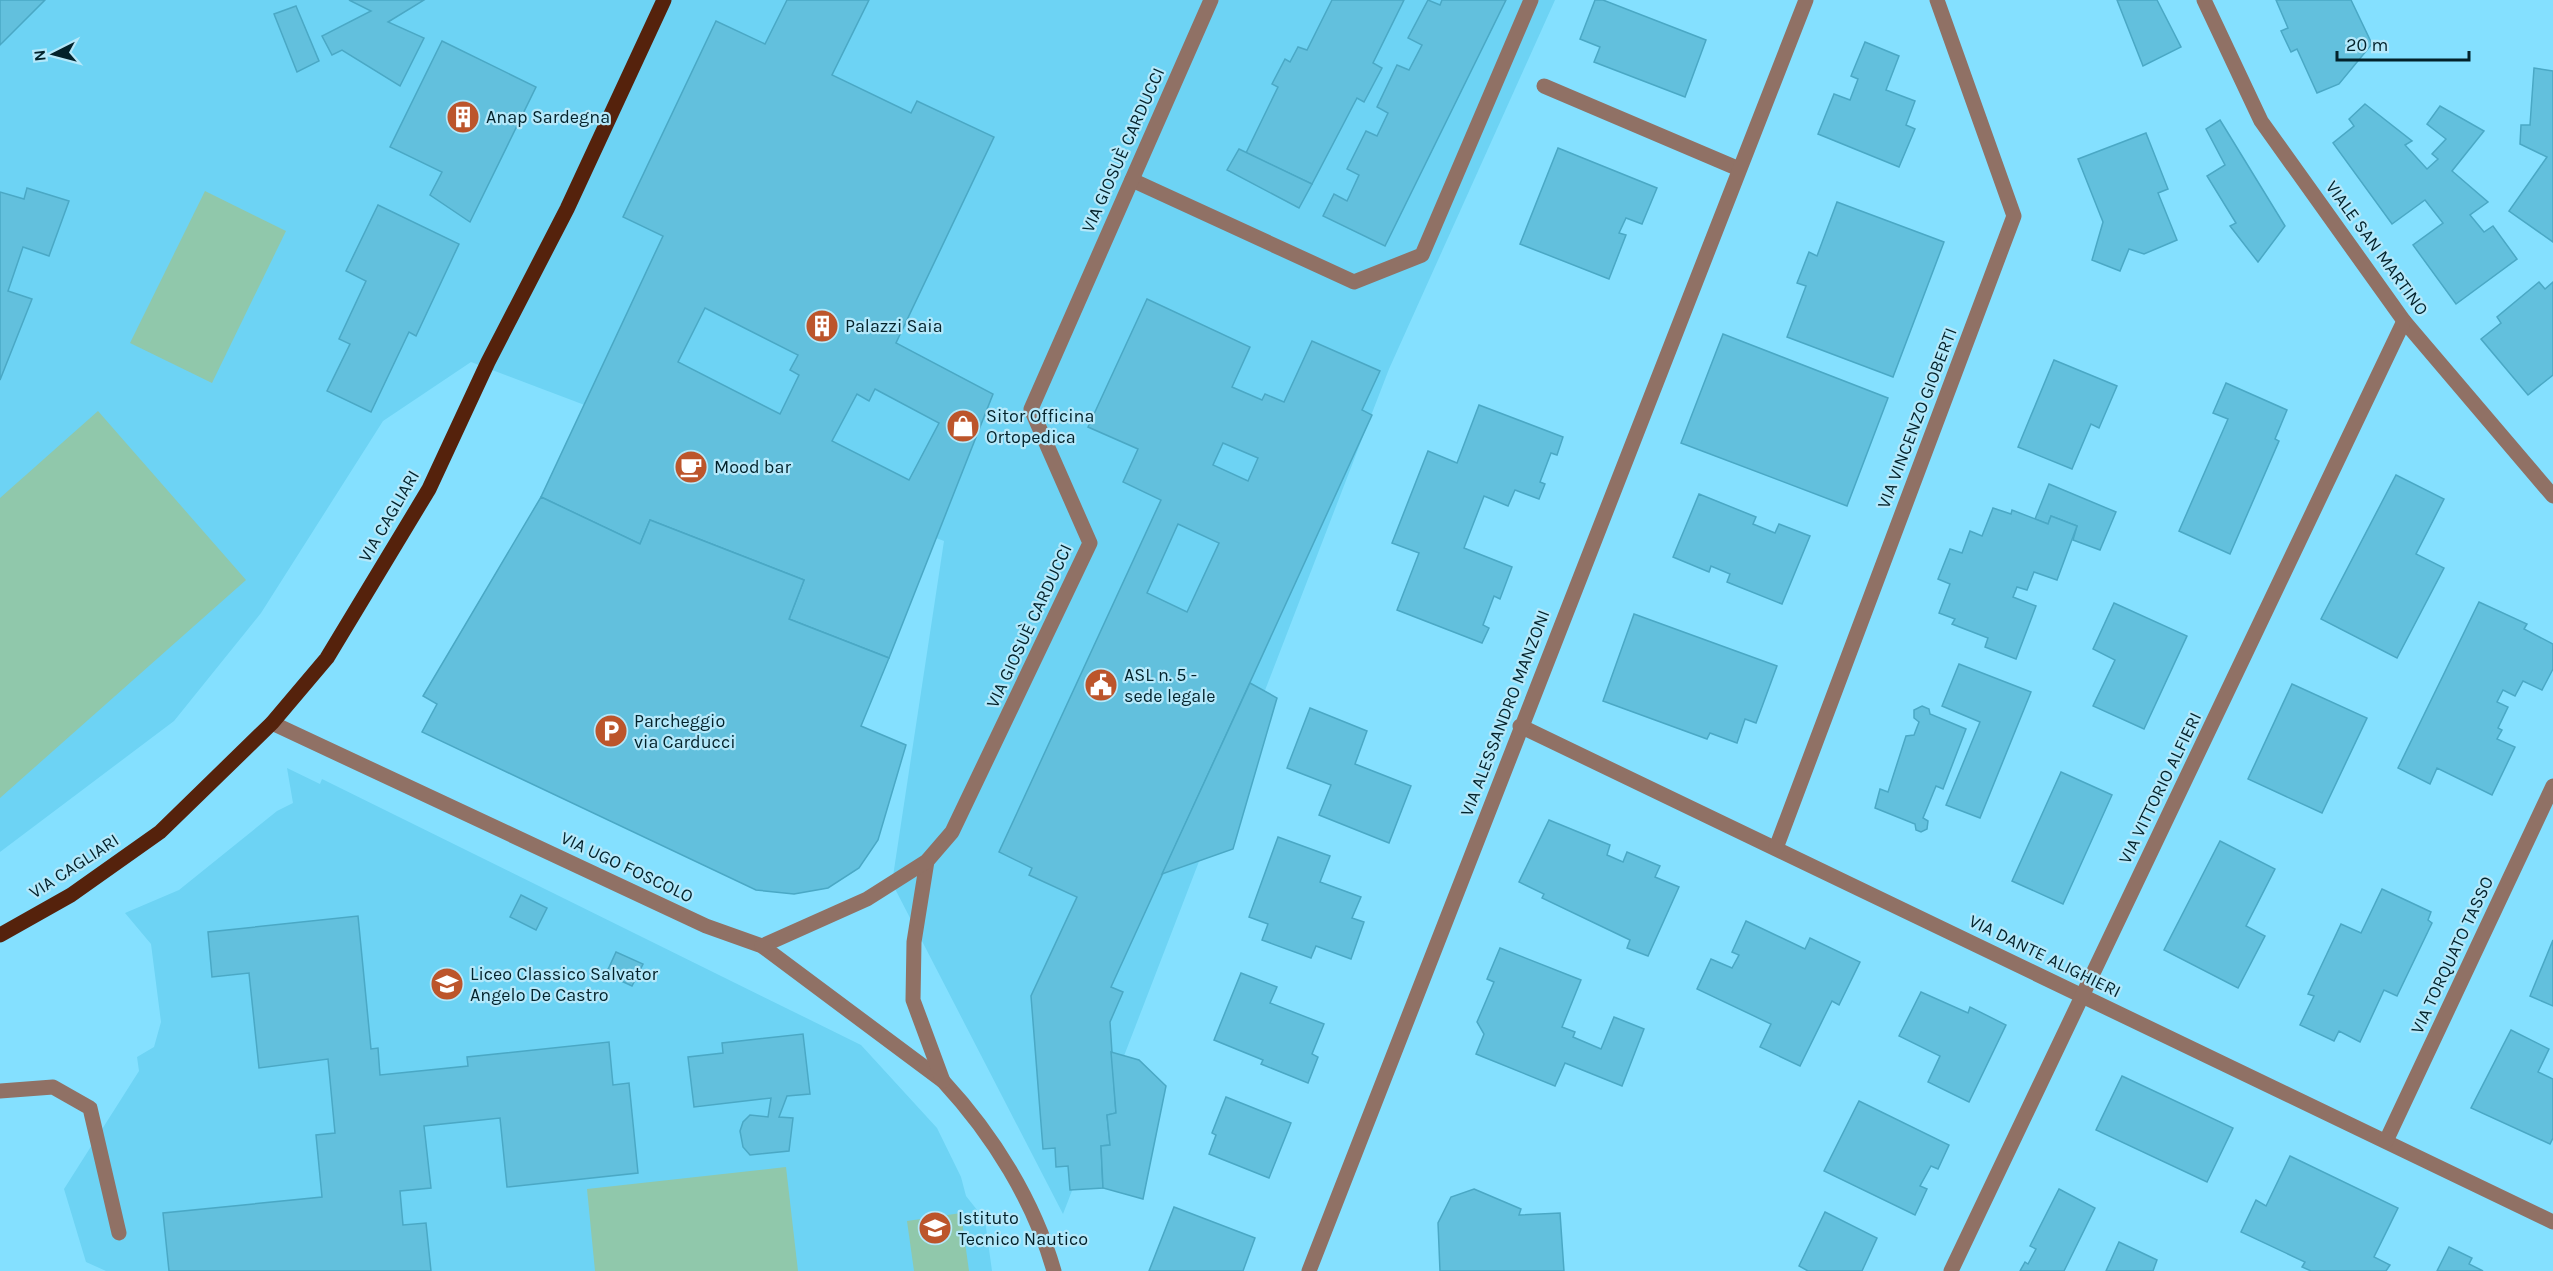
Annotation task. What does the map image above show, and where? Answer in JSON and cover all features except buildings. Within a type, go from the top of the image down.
[{"type":"main road","name":"VIA CAGLIARI","points":[[0,935],[71,895],[160,832],[272,723],[327,658],[429,489],[488,362],[567,209],[664,0]]},
{"type":"street","name":"VIA GIOSUÈ CARDUCCI","points":[[762,946],[867,898],[927,861],[952,832],[1090,543],[1030,409],[1211,0]]},
{"type":"street","points":[[1132,180],[1354,282],[1422,255],[1531,0]]},
{"type":"street","name":"VIA ALESSANDRO MANZONI","points":[[1309,1271],[1520,726],[1806,0]]},
{"type":"street","name":"VIA VINCENZO GIOBERTI","points":[[1776,848],[2014,216],[1937,0]]},
{"type":"street","name":"VIALE SAN MARTINO","points":[[2204,0],[2260,121],[2404,321],[2553,496]]},
{"type":"street","points":[[1544,86],[1739,169]]},
{"type":"street","name":"VIA VITTORIO ALFIERI","points":[[1951,1271],[2404,321]]},
{"type":"street","name":"VIA UGO FOSCOLO","points":[[272,723],[706,926],[762,946],[943,1081],[964,1104],[1017,1182],[1043,1234],[1054,1271]]},
{"type":"street","name":"VIA DANTE ALIGHIERI","points":[[1520,726],[2553,1222]]},
{"type":"street","name":"VIA TORQUATO TASSO","points":[[2386,1141],[2553,786]]},
{"type":"street","name":"VIA UGO FOSCOLO","points":[[927,861],[914,942],[913,1000],[943,1081]]},
{"type":"street","points":[[0,1091],[53,1087],[90,1108],[119,1233]]},
{"type":"shaded area","points":[[0,0],[1555,0],[1389,369],[1063,1214],[892,883],[944,541],[471,362],[383,421],[261,613],[174,721],[0,852]]},
{"type":"shaded area","name":"Liceo Classico Salvator Angelo De Castro","points":[[287,768],[320,784],[322,779],[861,1045],[937,1128],[961,1177],[966,1196],[985,1220],[992,1271],[106,1271],[86,1262],[64,1189],[139,1071],[137,1057],[154,1047],[161,1022],[151,944],[125,913],[179,890],[277,811],[293,803]]},
{"type":"green space","points":[[205,191],[286,231],[212,383],[130,343]]},
{"type":"green space","points":[[98,411],[246,580],[0,798],[0,498]]},
{"type":"green space","points":[[786,1167],[798,1271],[595,1271],[587,1189]]},
{"type":"green space","points":[[961,1213],[969,1271],[914,1271],[907,1221]]},
{"type":"place","name":"Anap Sardegna","points":[[463,117]]},
{"type":"place","name":"Palazzi Saia","points":[[822,326]]},
{"type":"place","name":"Sitor Officina Ortopedica","points":[[963,426]]},
{"type":"place","name":"Mood bar","points":[[691,467]]},
{"type":"place","name":"ASL n. 5 - sede legale","points":[[1101,685]]},
{"type":"place","name":"Parcheggio via Carducci","points":[[611,731]]},
{"type":"place","name":"Liceo Classico Salvator Angelo De Castro","points":[[447,984]]},
{"type":"place","name":"Istituto Tecnico Nautico","points":[[935,1228]]}]
